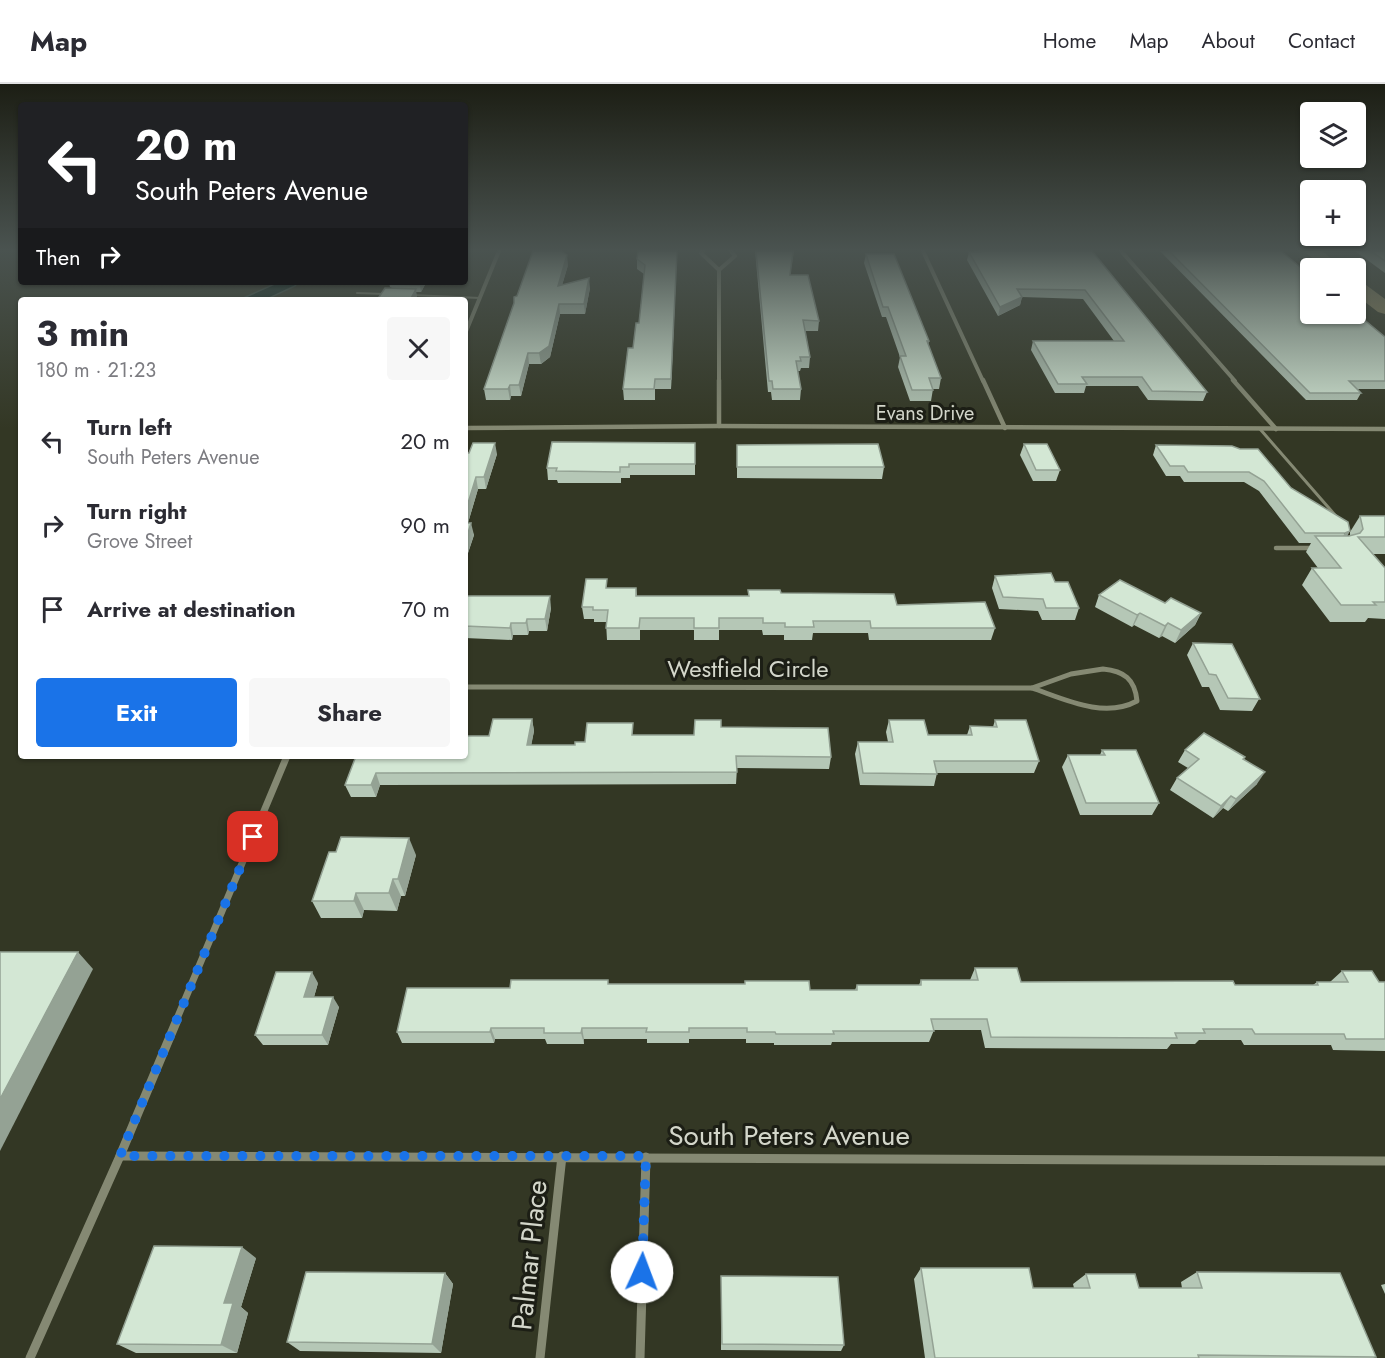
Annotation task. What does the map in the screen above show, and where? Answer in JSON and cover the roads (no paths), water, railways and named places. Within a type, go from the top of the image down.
[{"type":"street","points":[[468,327],[475,310]]},
{"type":"street","points":[[719,310],[719,426]]},
{"type":"street","points":[[951,310],[1005,428]]},
{"type":"street","points":[[1173,310],[1276,429]]},
{"type":"street","name":"Evans Drive","points":[[468,428],[719,426],[1385,429]]},
{"type":"street","name":"Westfield Circle","points":[[468,687],[1032,688],[1101,708],[1118,709],[1130,706],[1137,701],[1136,687],[1130,679],[1119,672],[1104,669],[1084,669],[1032,688]]},
{"type":"street","points":[[30,1358],[120,1156],[286,759]]},
{"type":"street","name":"South Peters Avenue","points":[[120,1156],[646,1156],[1385,1161]]},
{"type":"street","name":"Palmar Place","points":[[540,1358],[562,1156]]},
{"type":"street","points":[[640,1358],[646,1156]]},
{"type":"lane","points":[[1260,429],[1338,519]]},
{"type":"lane","points":[[1276,548],[1318,548]]}]
